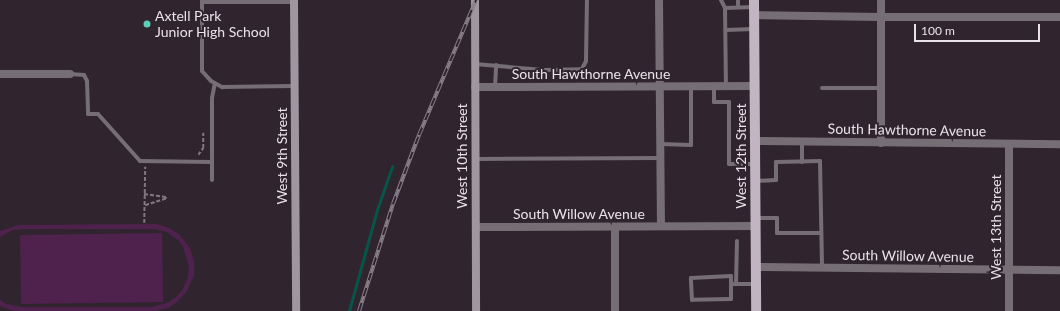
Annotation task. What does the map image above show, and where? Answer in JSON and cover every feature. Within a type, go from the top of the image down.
[{"type":"main road","name":"West 12th Street","points":[[754,7],[756,311]]},
{"type":"street","name":"West 10th Street","points":[[475,0],[476,311]]},
{"type":"street","points":[[659,0],[662,226]]},
{"type":"street","points":[[881,0],[881,143]]},
{"type":"street","name":"West 9th Street","points":[[294,1],[296,311]]},
{"type":"street","points":[[754,7],[882,17],[1060,17]]},
{"type":"street","points":[[0,74],[70,74]]},
{"type":"street","name":"South Hawthorne Avenue","points":[[475,87],[754,86]]},
{"type":"street","name":"South Hawthorne Avenue","points":[[755,142],[1060,144]]},
{"type":"street","name":"West 13th Street","points":[[1009,144],[1009,311]]},
{"type":"street","name":"South Willow Avenue","points":[[476,227],[615,227],[755,222]]},
{"type":"street","points":[[615,227],[615,311]]},
{"type":"street","name":"South Willow Avenue","points":[[755,267],[1060,270]]},
{"type":"lane","points":[[475,64],[543,70],[574,70],[584,67],[586,61],[587,0]]},
{"type":"lane","points":[[721,0],[725,8],[726,86]]},
{"type":"lane","points":[[738,0],[738,7]]},
{"type":"lane","points":[[294,1],[202,1],[202,71],[211,81],[222,87],[294,86]]},
{"type":"lane","points":[[725,8],[754,7]]},
{"type":"lane","points":[[726,30],[754,28]]},
{"type":"lane","points":[[495,87],[496,65]]},
{"type":"lane","points":[[70,74],[84,75],[87,81],[88,114],[98,114],[140,162],[212,162]]},
{"type":"lane","points":[[212,180],[212,98],[215,83]]},
{"type":"lane","points":[[661,144],[691,145],[691,86]]},
{"type":"lane","points":[[714,86],[714,102],[729,102],[729,164],[755,164]]},
{"type":"lane","points":[[822,88],[882,88]]},
{"type":"lane","points":[[802,142],[802,162]]},
{"type":"lane","points":[[476,159],[661,158]]},
{"type":"lane","points":[[755,181],[776,180],[776,162],[820,162],[822,268]]},
{"type":"lane","points":[[755,222],[777,218],[777,233],[821,233]]},
{"type":"lane","points":[[734,284],[731,276],[692,278],[692,300],[731,299],[734,284],[736,241]]},
{"type":"lane","points":[[734,284],[755,284]]},
{"type":"path","points":[[194,157],[200,154],[203,148],[203,133]]},
{"type":"path","points":[[144,224],[145,162]]},
{"type":"path","points":[[144,194],[166,197],[166,199],[144,207]]},
{"type":"shaded area","points":[[157,224],[169,228],[179,234],[190,248],[194,262],[194,275],[187,291],[177,302],[168,308],[155,311],[14,311],[0,306],[0,300],[6,304],[21,307],[151,307],[167,303],[176,297],[183,289],[187,280],[189,266],[183,247],[179,241],[167,232],[154,229],[23,229],[12,230],[0,237],[0,231],[19,225]]},
{"type":"shaded area","points":[[162,233],[163,302],[21,304],[20,235]]},
{"type":"waterway","points":[[349,311],[377,210],[392,167]]},
{"type":"railway","points":[[359,311],[393,204],[419,135],[476,0]]},
{"type":"place","name":"Axtell Park Junior High School","points":[[147,24]]}]
